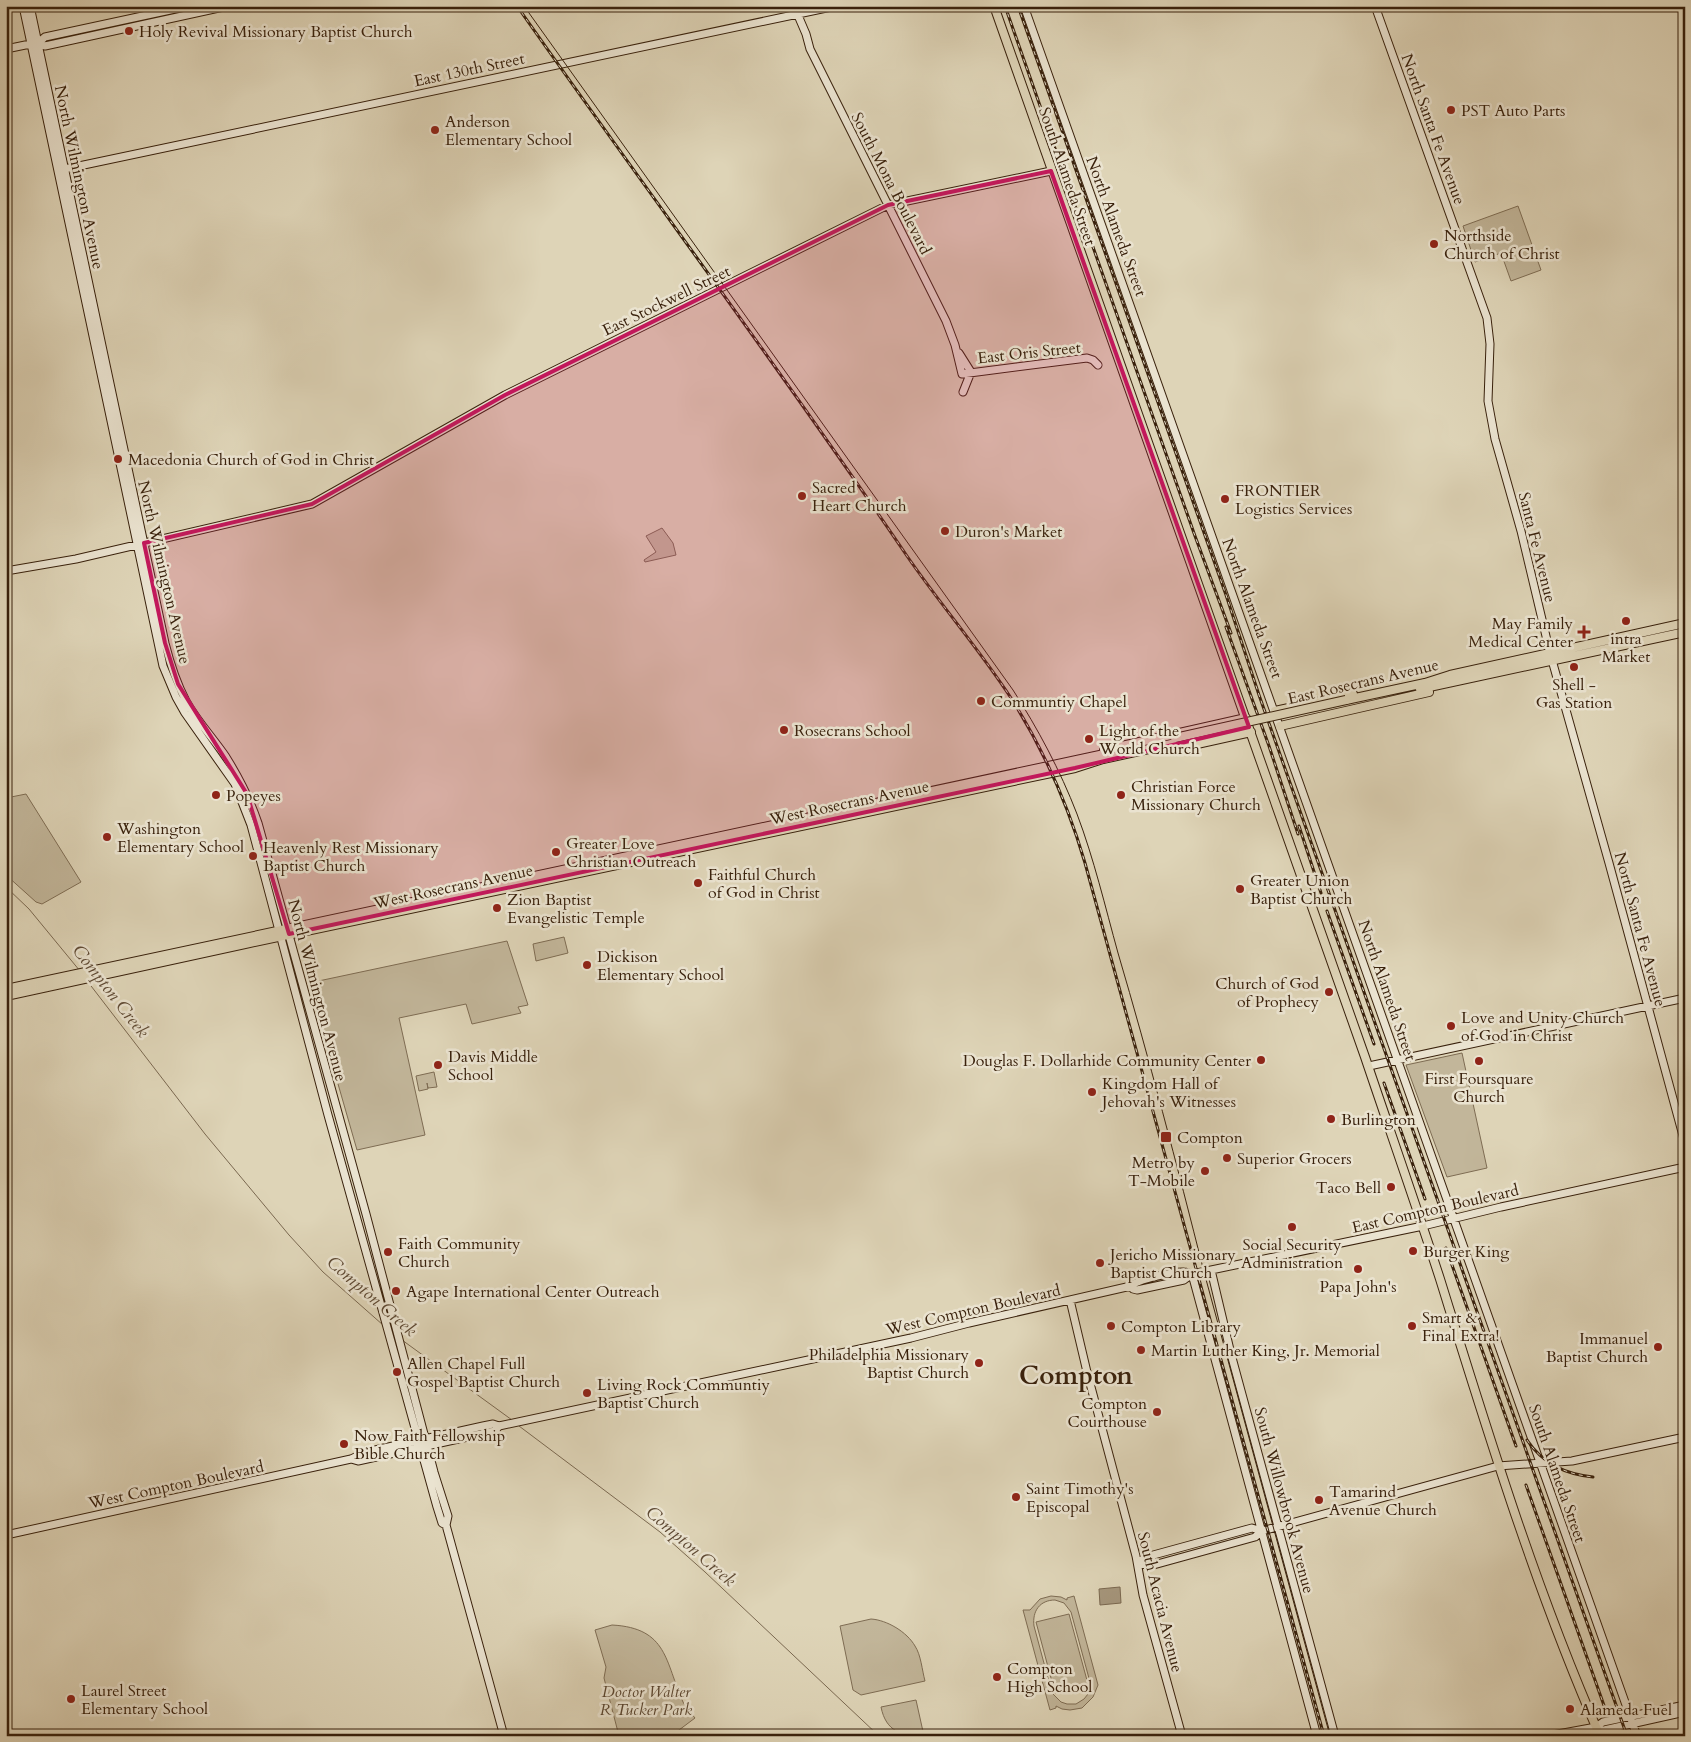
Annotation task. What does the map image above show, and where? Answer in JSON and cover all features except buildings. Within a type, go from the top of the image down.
[{"type":"main road","name":"South Alameda Street","points":[[994,6],[1246,718]]},
{"type":"main road","name":"East Rosecrans Avenue","points":[[1347,703],[1450,675],[1685,622]]},
{"type":"main road","name":"East Rosecrans Avenue","points":[[1050,769],[1074,768],[1175,741],[1685,632]]},
{"type":"main road","points":[[1275,711],[1423,678],[1450,675]]},
{"type":"main road","points":[[1280,726],[1444,688],[1471,679]]},
{"type":"main road","points":[[1070,760],[1092,752],[1246,718],[1422,1226],[1498,1466],[1572,1670],[1600,1736]]},
{"type":"main road","points":[[1074,768],[1100,765],[1251,732]]},
{"type":"main road","name":"East Rosecrans Avenue","points":[[1050,769],[1070,760],[1175,741]]},
{"type":"main road","name":"West Rosecrans Avenue","points":[[6,996],[73,978],[284,932],[1050,769]]},
{"type":"main road","name":"West Rosecrans Avenue","points":[[6,989],[73,978]]},
{"type":"street","points":[[23,6],[33,44]]},
{"type":"street","name":"North Wilmington Avenue","points":[[30,6],[33,44],[140,544],[165,643],[178,684],[192,711],[225,756],[247,794],[263,839],[328,1115],[385,1319],[423,1443]]},
{"type":"street","points":[[6,49],[33,44],[46,37],[189,6]]},
{"type":"street","points":[[33,44],[45,46],[228,6]]},
{"type":"street","name":"South Mona Boulevard","points":[[794,6],[810,49],[946,321],[957,351],[962,374]]},
{"type":"street","name":"East 130th Street","points":[[61,170],[836,6]]},
{"type":"street","name":"North Alameda Street","points":[[1024,6],[1275,711],[1453,1219]]},
{"type":"street","name":"North Santa Fe Avenue","points":[[1375,6],[1487,318],[1490,344],[1488,407]]},
{"type":"street","name":"East Stockwell Street","points":[[6,571],[76,559],[312,504],[505,395],[888,205],[1051,171]]},
{"type":"street","points":[[957,351],[972,372],[963,392]]},
{"type":"street","name":"East Oris Street","points":[[962,374],[1087,358],[1093,360],[1098,365]]},
{"type":"street","name":"Santa Fe Avenue","points":[[1488,407],[1552,661],[1602,838]]},
{"type":"street","name":"North Santa Fe Avenue","points":[[1602,838],[1685,1143]]},
{"type":"street","name":"North Wilmington Avenue","points":[[284,932],[366,1214],[401,1348],[423,1443]]},
{"type":"street","points":[[1368,1066],[1685,998]]},
{"type":"street","name":"East Compton Boulevard","points":[[1192,1274],[1422,1226],[1685,1167]]},
{"type":"street","name":"South Alameda Street","points":[[1453,1219],[1637,1736]]},
{"type":"street","name":"South Willowbrook Avenue","points":[[1211,1270],[1276,1527],[1336,1736]]},
{"type":"street","name":"South Willowbrook Avenue","points":[[1192,1274],[1317,1736]]},
{"type":"street","name":"West Compton Boulevard","points":[[6,1535],[351,1459],[366,1452],[423,1443],[488,1425],[503,1425],[524,1421],[911,1338],[1131,1286],[1135,1290],[1184,1280],[1192,1274]]},
{"type":"street","name":"South Acacia Avenue","points":[[1070,1300],[1089,1381],[1138,1563],[1143,1595],[1182,1736]]},
{"type":"street","points":[[1138,1563],[1150,1566],[1255,1537],[1262,1530],[1498,1466],[1572,1462],[1685,1437]]},
{"type":"street","points":[[423,1443],[439,1515],[442,1523],[446,1525],[504,1736]]},
{"type":"street","points":[[1547,1736],[1596,1727],[1604,1730],[1631,1720],[1685,1705]]},
{"type":"street","points":[[1631,1720],[1685,1712]]},
{"type":"highlighted area","points":[[1051,171],[1249,727],[1075,768],[289,934],[247,794],[178,684],[165,643],[144,543],[312,504],[505,395],[888,205]]},
{"type":"green space","points":[[1518,206],[1541,270],[1511,281],[1501,253],[1475,262],[1463,226]]},
{"type":"green space","points":[[662,528],[673,543],[676,555],[645,562],[644,560],[656,552],[646,536]]},
{"type":"green space","points":[[26,794],[81,882],[42,904],[36,902],[6,875],[6,798]]},
{"type":"green space","points":[[564,937],[568,953],[536,961],[533,944]]},
{"type":"green space","points":[[507,941],[528,1005],[518,1007],[521,1013],[472,1024],[466,1004],[399,1018],[425,1135],[357,1150],[309,983]]},
{"type":"green space","points":[[1462,1053],[1487,1168],[1447,1177],[1406,1065]]},
{"type":"green space","points":[[434,1072],[437,1087],[428,1088],[427,1083],[428,1089],[419,1091],[416,1076]]},
{"type":"green space","points":[[1051,1596],[1067,1600],[1067,1598],[1074,1596],[1098,1685],[1093,1697],[1082,1708],[1070,1710],[1056,1706],[1056,1708],[1050,1710],[1023,1610],[1030,1610],[1040,1599]],"holes":[[[1055,1600],[1064,1603],[1071,1612],[1090,1682],[1088,1694],[1076,1704],[1061,1702],[1052,1693],[1034,1626],[1034,1616],[1041,1604]]]},
{"type":"green space","points":[[1069,1614],[1088,1684],[1055,1693],[1036,1622]]},
{"type":"green space","points":[[871,1619],[890,1624],[907,1636],[919,1654],[925,1681],[861,1695],[853,1690],[840,1626]]},
{"type":"green space","name":"Doctor Walter R Tucker Park","points":[[612,1625],[644,1633],[654,1640],[662,1650],[683,1702],[695,1718],[671,1736],[619,1736],[604,1678],[606,1667],[595,1630]]},
{"type":"green space","points":[[916,1700],[924,1736],[909,1735],[896,1731],[887,1722],[881,1707]]},
{"type":"shaded area","points":[[1120,1587],[1121,1603],[1100,1605],[1099,1589]]},
{"type":"waterway","name":"Compton Creek","points":[[6,887],[29,909],[80,971]]},
{"type":"waterway","name":"Compton Creek","points":[[88,982],[205,1134],[289,1235],[323,1272],[383,1325]]},
{"type":"waterway","name":"Compton Creek","points":[[402,1340],[512,1420]]},
{"type":"waterway","name":"Compton Creek","points":[[519,1426],[660,1532],[879,1736]]},
{"type":"tram line","points":[[524,6],[1013,690],[1056,766],[1077,814],[1099,883],[1152,1072],[1204,1272],[1330,1736]]},
{"type":"railway","points":[[517,6],[811,417],[920,574],[999,680],[1023,718],[1054,778],[1071,820],[1085,863],[1324,1736]]},
{"type":"railway","points":[[1005,6],[1078,214]]},
{"type":"railway","points":[[1018,6],[1627,1736]]},
{"type":"railway","points":[[1087,230],[1231,633]]},
{"type":"railway","points":[[1226,627],[1269,746],[1298,834]]},
{"type":"railway","points":[[1299,826],[1321,893]]},
{"type":"railway","points":[[1327,911],[1374,1044]]},
{"type":"railway","points":[[1384,1083],[1425,1199]]},
{"type":"railway","points":[[1446,1248],[1516,1446]]},
{"type":"railway","points":[[1527,1440],[1540,1455],[1555,1466],[1583,1476],[1593,1477]]},
{"type":"railway","points":[[1526,1485],[1607,1714]]},
{"type":"railway","points":[[1617,1732],[1618,1736]]},
{"type":"place","name":"Holy Revival Missionary Baptist Church","points":[[129,31]]},
{"type":"place","name":"PST Auto Parts","points":[[1451,110]]},
{"type":"place","name":"Anderson Elementary School","points":[[435,130]]},
{"type":"place","name":"Northside Church of Christ","points":[[1434,244]]},
{"type":"place","name":"Macedonia Church of God in Christ","points":[[118,459]]},
{"type":"place","name":"Sacred Heart Church","points":[[802,496]]},
{"type":"place","name":"FRONTIER Logistics Services","points":[[1225,499]]},
{"type":"place","name":"Duron's Market","points":[[945,531]]},
{"type":"place","name":"intra Market","points":[[1626,621]]},
{"type":"place","name":"May Family Medical Center","points":[[1584,632]]},
{"type":"place","name":"Shell - Gas Station","points":[[1574,667]]},
{"type":"place","name":"Communtiy Chapel","points":[[981,701]]},
{"type":"place","name":"Rosecrans School","points":[[784,730]]},
{"type":"place","name":"Light of the World Church","points":[[1089,739]]},
{"type":"place","name":"Popeyes","points":[[216,795]]},
{"type":"place","name":"Christian Force Missionary Church","points":[[1121,795]]},
{"type":"place","name":"Washington Elementary School","points":[[107,837]]},
{"type":"place","name":"Greater Love Christian Outreach","points":[[556,852]]},
{"type":"place","name":"Heavenly Rest Missionary Baptist Church","points":[[253,856]]},
{"type":"place","name":"Faithful Church of God in Christ","points":[[698,883]]},
{"type":"place","name":"Greater Union Baptist Church","points":[[1240,889]]},
{"type":"place","name":"Zion Baptist Evangelistic Temple","points":[[497,908]]},
{"type":"place","name":"Dickison Elementary School","points":[[587,965]]},
{"type":"place","name":"Church of God of Prophecy","points":[[1329,992]]},
{"type":"place","name":"Love and Unity Church of God in Christ","points":[[1451,1026]]},
{"type":"place","name":"Douglas F. Dollarhide Community Center","points":[[1261,1060]]},
{"type":"place","name":"First Foursquare Church","points":[[1479,1061]]},
{"type":"place","name":"Davis Middle School","points":[[438,1065]]},
{"type":"place","name":"Kingdom Hall of Jehovah's Witnesses","points":[[1092,1092]]},
{"type":"place","name":"Burlington","points":[[1331,1119]]},
{"type":"place","name":"Compton","points":[[1166,1137]]},
{"type":"place","name":"Superior Grocers","points":[[1227,1158]]},
{"type":"place","name":"Metro by T-Mobile","points":[[1205,1171]]},
{"type":"place","name":"Taco Bell","points":[[1391,1187]]},
{"type":"place","name":"Social Security Administration","points":[[1292,1227]]},
{"type":"place","name":"Burger King","points":[[1413,1251]]},
{"type":"place","name":"Faith Community Church","points":[[388,1252]]},
{"type":"place","name":"Jericho Missionary Baptist Church","points":[[1100,1263]]},
{"type":"place","name":"Papa John's","points":[[1358,1269]]},
{"type":"place","name":"Agape International Center Outreach","points":[[396,1291]]},
{"type":"place","name":"Compton Library","points":[[1111,1326]]},
{"type":"place","name":"Smart & Final Extra!","points":[[1412,1326]]},
{"type":"place","name":"Immanuel Baptist Church","points":[[1658,1347]]},
{"type":"place","name":"Martin Luther King, Jr. Memorial","points":[[1141,1350]]},
{"type":"place","name":"Philadelphia Missionary Baptist Church","points":[[979,1363]]},
{"type":"place","name":"Allen Chapel Full Gospel Baptist Church","points":[[397,1372]]},
{"type":"place","name":"Living Rock Communtiy Baptist Church","points":[[587,1393]]},
{"type":"place","name":"Compton Courthouse","points":[[1157,1412]]},
{"type":"place","name":"Now Faith Fellowship Bible Church","points":[[344,1444]]},
{"type":"place","name":"Saint Timothy's Episcopal","points":[[1016,1497]]},
{"type":"place","name":"Tamarind Avenue Church","points":[[1319,1500]]},
{"type":"place","name":"Compton High School","points":[[997,1677]]},
{"type":"place","name":"Laurel Street Elementary School","points":[[71,1699]]},
{"type":"place","name":"Alameda Fuel","points":[[1570,1709]]},
{"type":"district","name":"Compton","points":[[1076,1375]]}]
